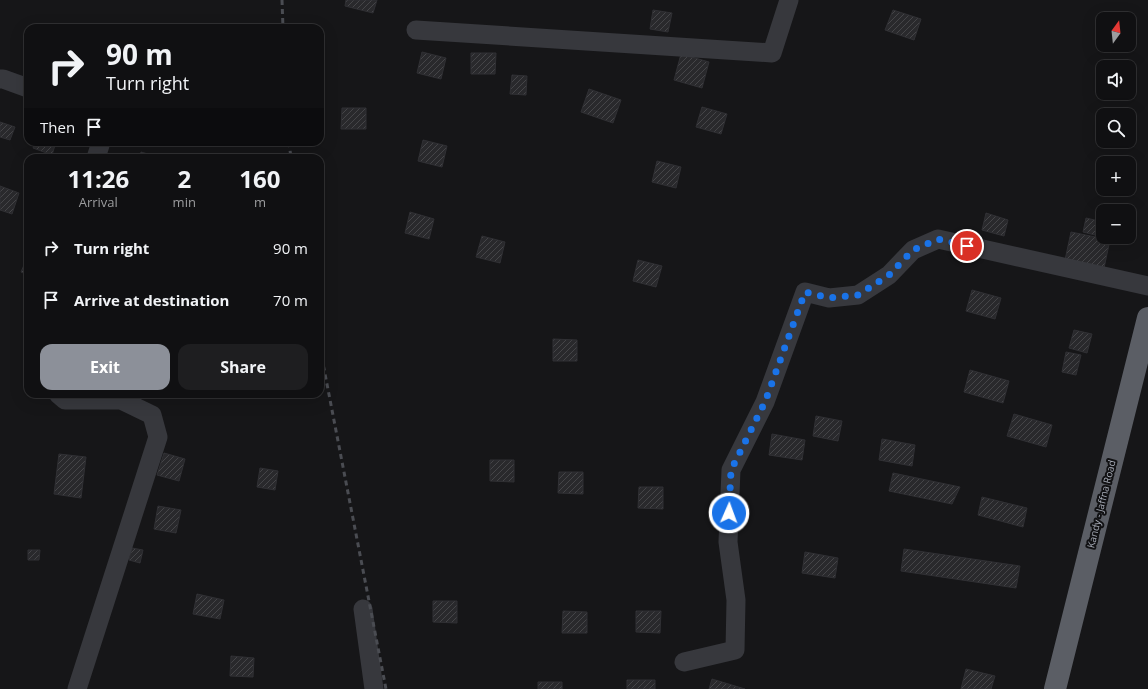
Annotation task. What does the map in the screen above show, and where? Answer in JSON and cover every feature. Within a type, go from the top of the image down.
[{"type":"highway","name":"Kandy - Jaffna Road","points":[[1055,689],[1147,324]]},
{"type":"street","points":[[416,30],[772,53],[789,0]]},
{"type":"street","points":[[0,79],[24,87]]},
{"type":"street","points":[[684,662],[735,650],[736,600],[728,542],[731,470],[765,402],[805,292],[829,298],[858,295],[889,275],[913,250],[938,239],[1148,286]]},
{"type":"street","points":[[63,398],[66,400],[121,400],[152,415],[158,437],[77,689]]},
{"type":"street","points":[[363,609],[374,689]]},
{"type":"building","points":[[346,0],[377,0],[373,13],[345,6]]},
{"type":"building","points":[[653,10],[672,13],[668,32],[650,29]]},
{"type":"building","points":[[893,10],[921,19],[914,40],[885,30]]},
{"type":"building","points":[[422,52],[446,58],[441,79],[417,73]]},
{"type":"building","points":[[471,53],[496,53],[495,74],[471,74]]},
{"type":"building","points":[[681,54],[709,62],[702,88],[674,80]]},
{"type":"building","points":[[512,75],[527,76],[526,95],[510,94]]},
{"type":"building","points":[[589,89],[621,100],[613,123],[581,112]]},
{"type":"building","points":[[702,107],[727,114],[721,134],[696,127]]},
{"type":"building","points":[[342,108],[366,108],[366,129],[341,129]]},
{"type":"building","points":[[0,122],[15,127],[10,140],[0,137]]},
{"type":"building","points":[[423,140],[447,146],[442,167],[418,161]]},
{"type":"building","points":[[34,146],[55,146],[52,154],[33,148]]},
{"type":"building","points":[[657,161],[681,167],[676,188],[652,182]]},
{"type":"building","points":[[0,186],[19,193],[12,214],[0,210]]},
{"type":"building","points":[[410,212],[434,219],[429,239],[405,233]]},
{"type":"building","points":[[986,213],[1008,220],[1004,236],[982,230]]},
{"type":"building","points":[[1086,218],[1096,220],[1096,235],[1083,232]]},
{"type":"building","points":[[1071,232],[1096,237],[1096,244],[1109,244],[1104,268],[1065,260]]},
{"type":"building","points":[[482,236],[505,242],[500,263],[476,257]]},
{"type":"building","points":[[638,260],[662,266],[656,287],[633,281]]},
{"type":"building","points":[[24,265],[24,273],[21,272]]},
{"type":"building","points":[[972,290],[1001,298],[995,319],[966,311]]},
{"type":"building","points":[[1074,330],[1092,334],[1087,353],[1069,348]]},
{"type":"building","points":[[553,339],[577,340],[577,361],[553,361]]},
{"type":"building","points":[[1066,352],[1081,355],[1076,375],[1062,372]]},
{"type":"building","points":[[970,370],[1009,381],[1003,403],[964,392]]},
{"type":"building","points":[[1014,414],[1052,425],[1046,447],[1007,436]]},
{"type":"building","points":[[816,416],[842,421],[838,441],[813,436]]},
{"type":"building","points":[[772,434],[805,440],[802,460],[769,455]]},
{"type":"building","points":[[882,439],[915,445],[912,466],[879,460]]},
{"type":"building","points":[[164,453],[185,459],[179,481],[157,475]]},
{"type":"building","points":[[59,454],[86,457],[81,498],[54,494]]},
{"type":"building","points":[[490,460],[514,460],[514,482],[490,481]]},
{"type":"building","points":[[260,468],[278,471],[275,490],[257,487]]},
{"type":"building","points":[[559,472],[583,472],[583,494],[558,493]]},
{"type":"building","points":[[893,473],[960,487],[952,504],[889,491]]},
{"type":"building","points":[[639,487],[663,487],[663,509],[638,508]]},
{"type":"building","points":[[982,497],[1027,508],[1023,527],[978,515]]},
{"type":"building","points":[[158,506],[181,510],[176,533],[154,529]]},
{"type":"building","points":[[132,548],[143,550],[140,563],[129,560]]},
{"type":"building","points":[[904,549],[1020,566],[1016,588],[901,571]]},
{"type":"building","points":[[28,550],[40,550],[39,560],[28,560]]},
{"type":"building","points":[[805,552],[838,558],[835,578],[802,573]]},
{"type":"building","points":[[197,594],[224,600],[220,619],[193,614]]},
{"type":"building","points":[[433,601],[457,601],[457,623],[433,622]]},
{"type":"building","points":[[563,611],[587,612],[587,633],[562,633]]},
{"type":"building","points":[[636,611],[661,611],[660,633],[636,632]]},
{"type":"building","points":[[231,656],[254,658],[253,677],[230,676]]},
{"type":"building","points":[[966,669],[995,676],[991,689],[961,689]]},
{"type":"building","points":[[712,679],[745,689],[709,689]]},
{"type":"building","points":[[627,680],[655,680],[655,689],[627,689]]},
{"type":"building","points":[[538,682],[562,682],[562,689],[538,689]]},
{"type":"railway","points":[[282,0],[283,24]]},
{"type":"railway","points":[[290,146],[290,154]]},
{"type":"railway","points":[[324,369],[386,689]]},
{"type":"route","points":[[729,513],[731,470],[765,402],[805,292],[829,298],[858,295],[889,275],[913,250],[938,239],[967,246]]}]
